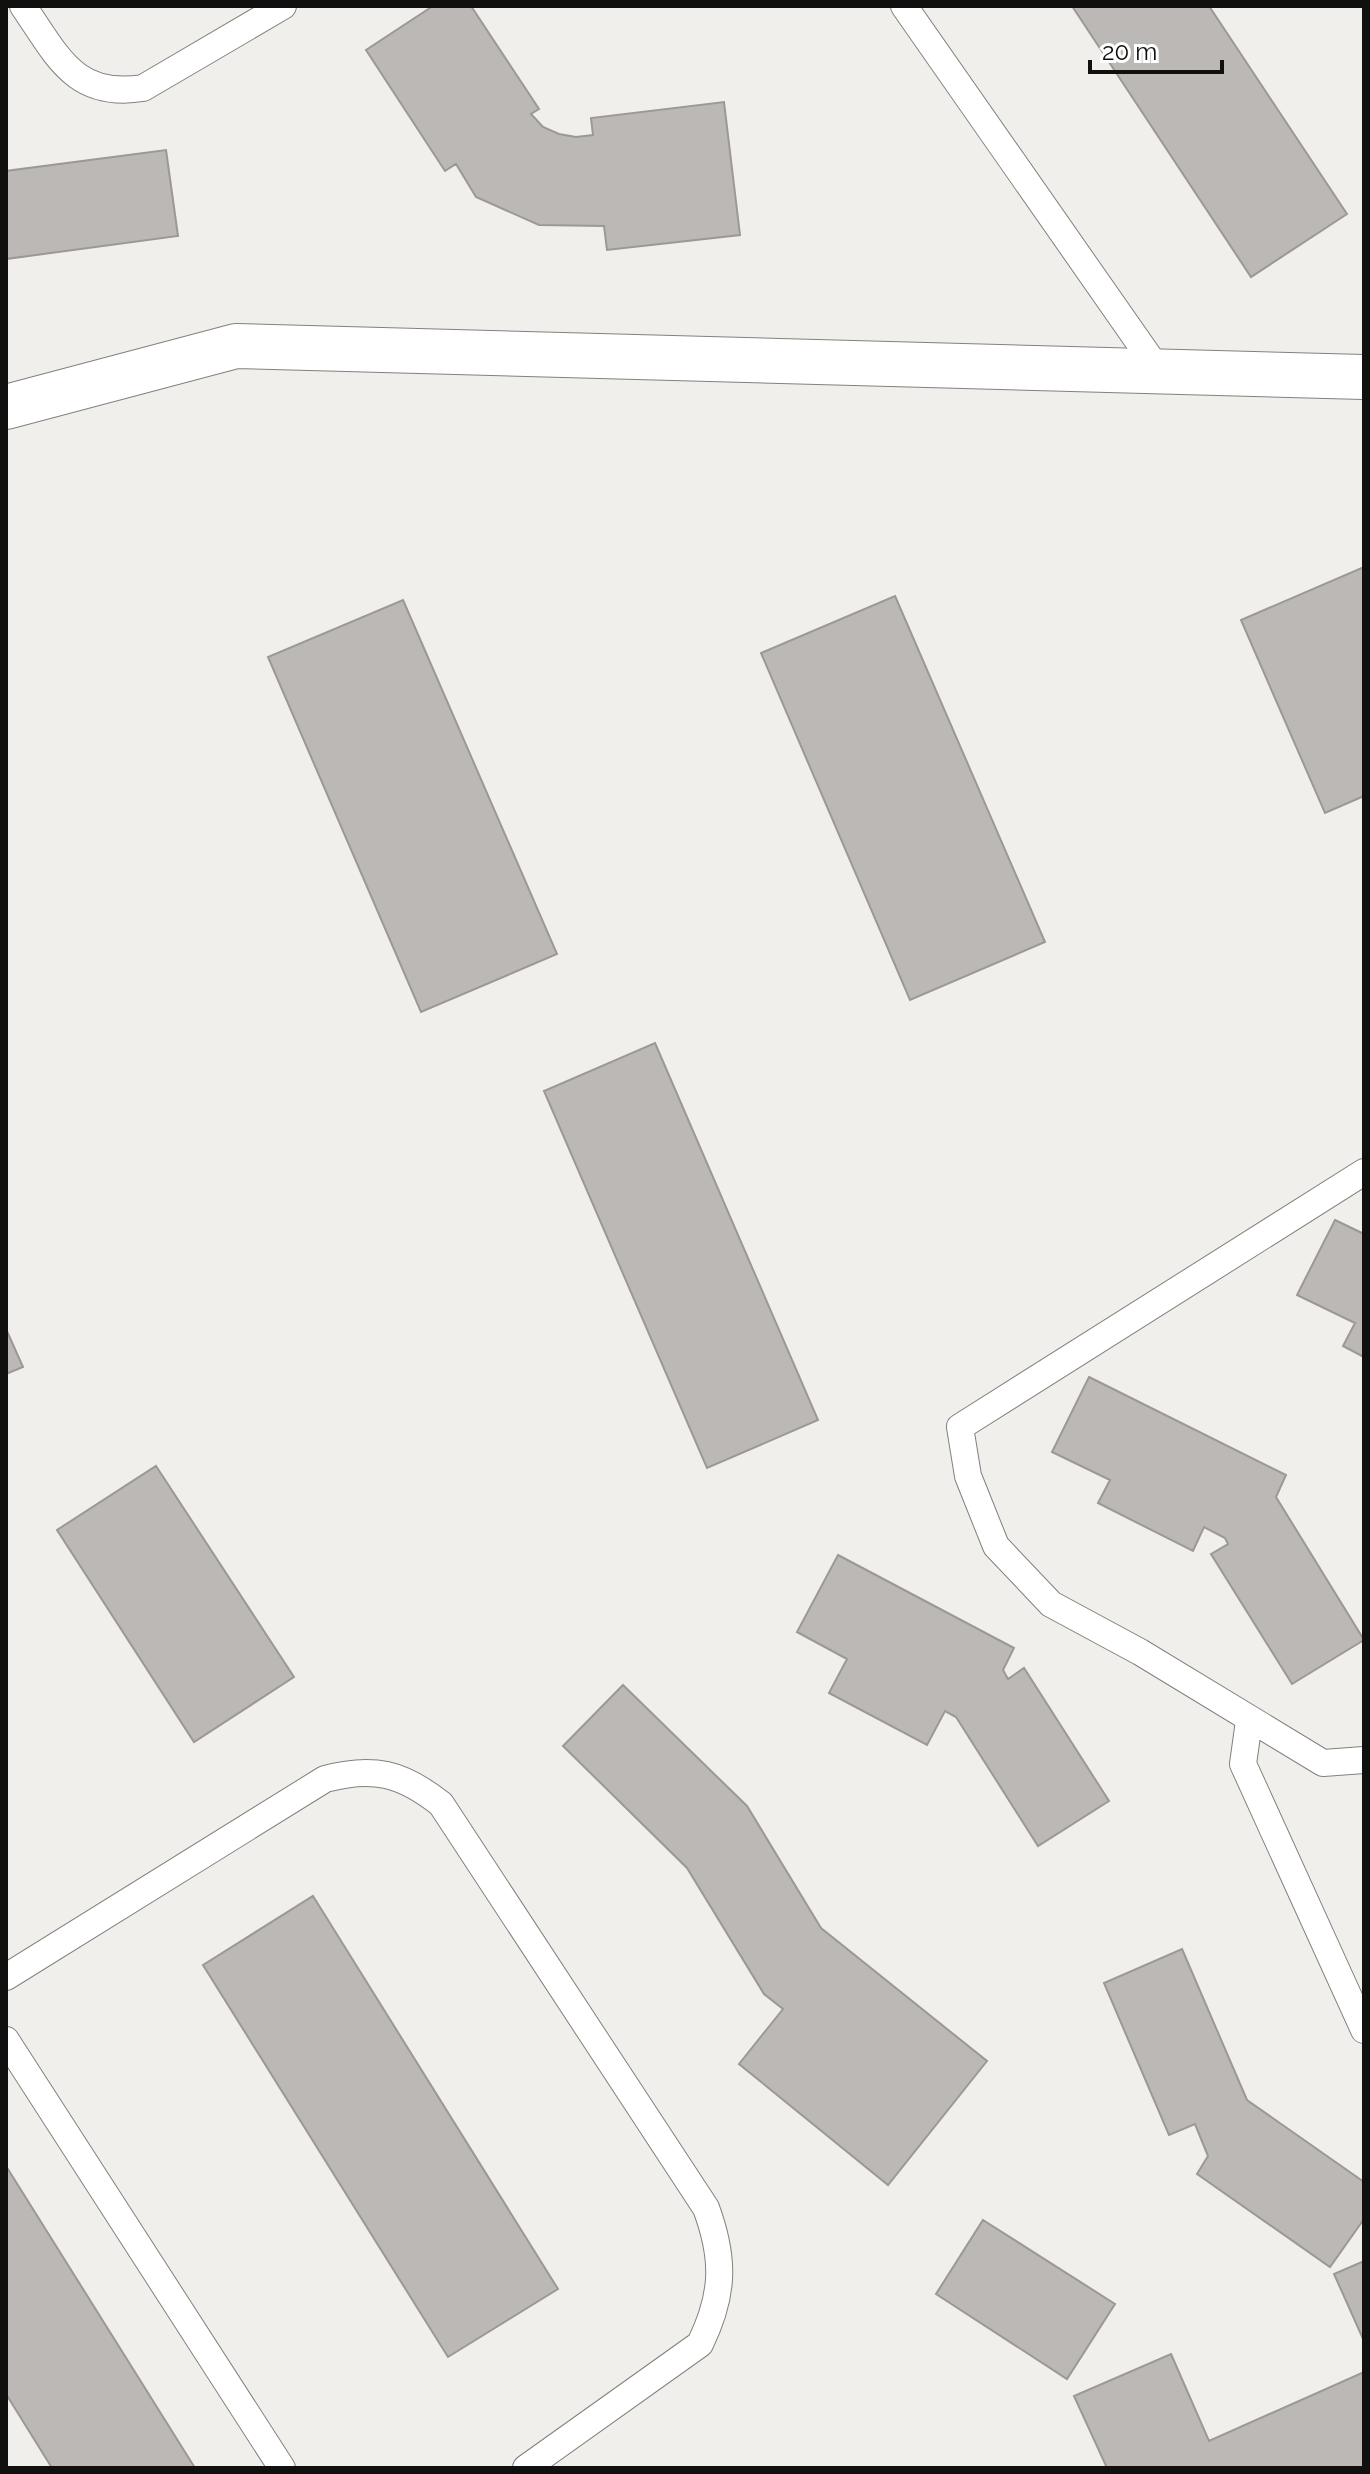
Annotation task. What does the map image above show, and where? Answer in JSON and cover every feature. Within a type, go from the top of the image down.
[{"type":"street","points":[[6,407],[236,346],[1364,377]]},
{"type":"lane","points":[[23,6],[62,64],[78,78],[99,88],[121,92],[143,88],[283,6]]},
{"type":"lane","points":[[904,6],[1159,371]]},
{"type":"lane","points":[[1364,1172],[960,1427],[968,1476],[996,1546],[1051,1604],[1140,1652],[1249,1721],[1323,1763],[1364,1760]]},
{"type":"lane","points":[[1249,1721],[1243,1764],[1364,2030]]},
{"type":"lane","points":[[6,1977],[325,1779],[347,1773],[372,1772],[398,1776],[421,1788],[441,1804],[706,2208],[720,2261],[720,2289],[713,2318],[700,2344],[526,2468]]},
{"type":"lane","points":[[6,2040],[282,2468]]},
{"type":"building","points":[[433,6],[471,6],[539,109],[531,114],[543,127],[559,134],[576,137],[593,135],[591,118],[724,102],[740,235],[607,250],[604,226],[539,225],[476,197],[456,164],[445,171],[366,50]]},
{"type":"building","points":[[1072,6],[1209,6],[1347,214],[1251,277]]},
{"type":"building","points":[[166,150],[178,236],[6,259],[6,171]]},
{"type":"building","points":[[1364,567],[1364,796],[1325,813],[1241,620]]},
{"type":"building","points":[[895,596],[1045,942],[910,1000],[761,653]]},
{"type":"building","points":[[403,600],[557,954],[421,1012],[268,657]]},
{"type":"building","points":[[655,1043],[818,1420],[707,1468],[544,1091]]},
{"type":"building","points":[[1335,1220],[1364,1234],[1364,1357],[1343,1346],[1355,1323],[1297,1295]]},
{"type":"building","points":[[6,1329],[23,1367],[6,1374]]},
{"type":"building","points":[[1089,1377],[1286,1475],[1276,1497],[1364,1640],[1292,1684],[1211,1554],[1228,1544],[1225,1538],[1204,1527],[1193,1551],[1098,1503],[1110,1480],[1052,1452]]},
{"type":"building","points":[[156,1466],[294,1677],[194,1742],[57,1530]]},
{"type":"building","points":[[838,1555],[1014,1648],[1003,1670],[1008,1679],[1024,1668],[1109,1801],[1038,1846],[956,1717],[945,1711],[927,1745],[829,1693],[847,1659],[797,1632]]},
{"type":"building","points":[[623,1685],[747,1806],[821,1928],[987,2061],[888,2185],[739,2064],[783,2009],[764,1994],[687,1868],[563,1746]]},
{"type":"building","points":[[313,1896],[558,2289],[448,2357],[203,1965]]},
{"type":"building","points":[[1182,1949],[1247,2100],[1364,2182],[1364,2219],[1330,2267],[1197,2174],[1208,2156],[1195,2124],[1169,2135],[1104,1983]]},
{"type":"building","points":[[6,2166],[195,2468],[52,2468],[6,2394]]},
{"type":"building","points":[[983,2220],[1115,2304],[1067,2379],[936,2294]]},
{"type":"building","points":[[1364,2261],[1364,2341],[1334,2274]]},
{"type":"building","points":[[1171,2354],[1209,2441],[1364,2372],[1364,2468],[1107,2468],[1074,2396]]}]
